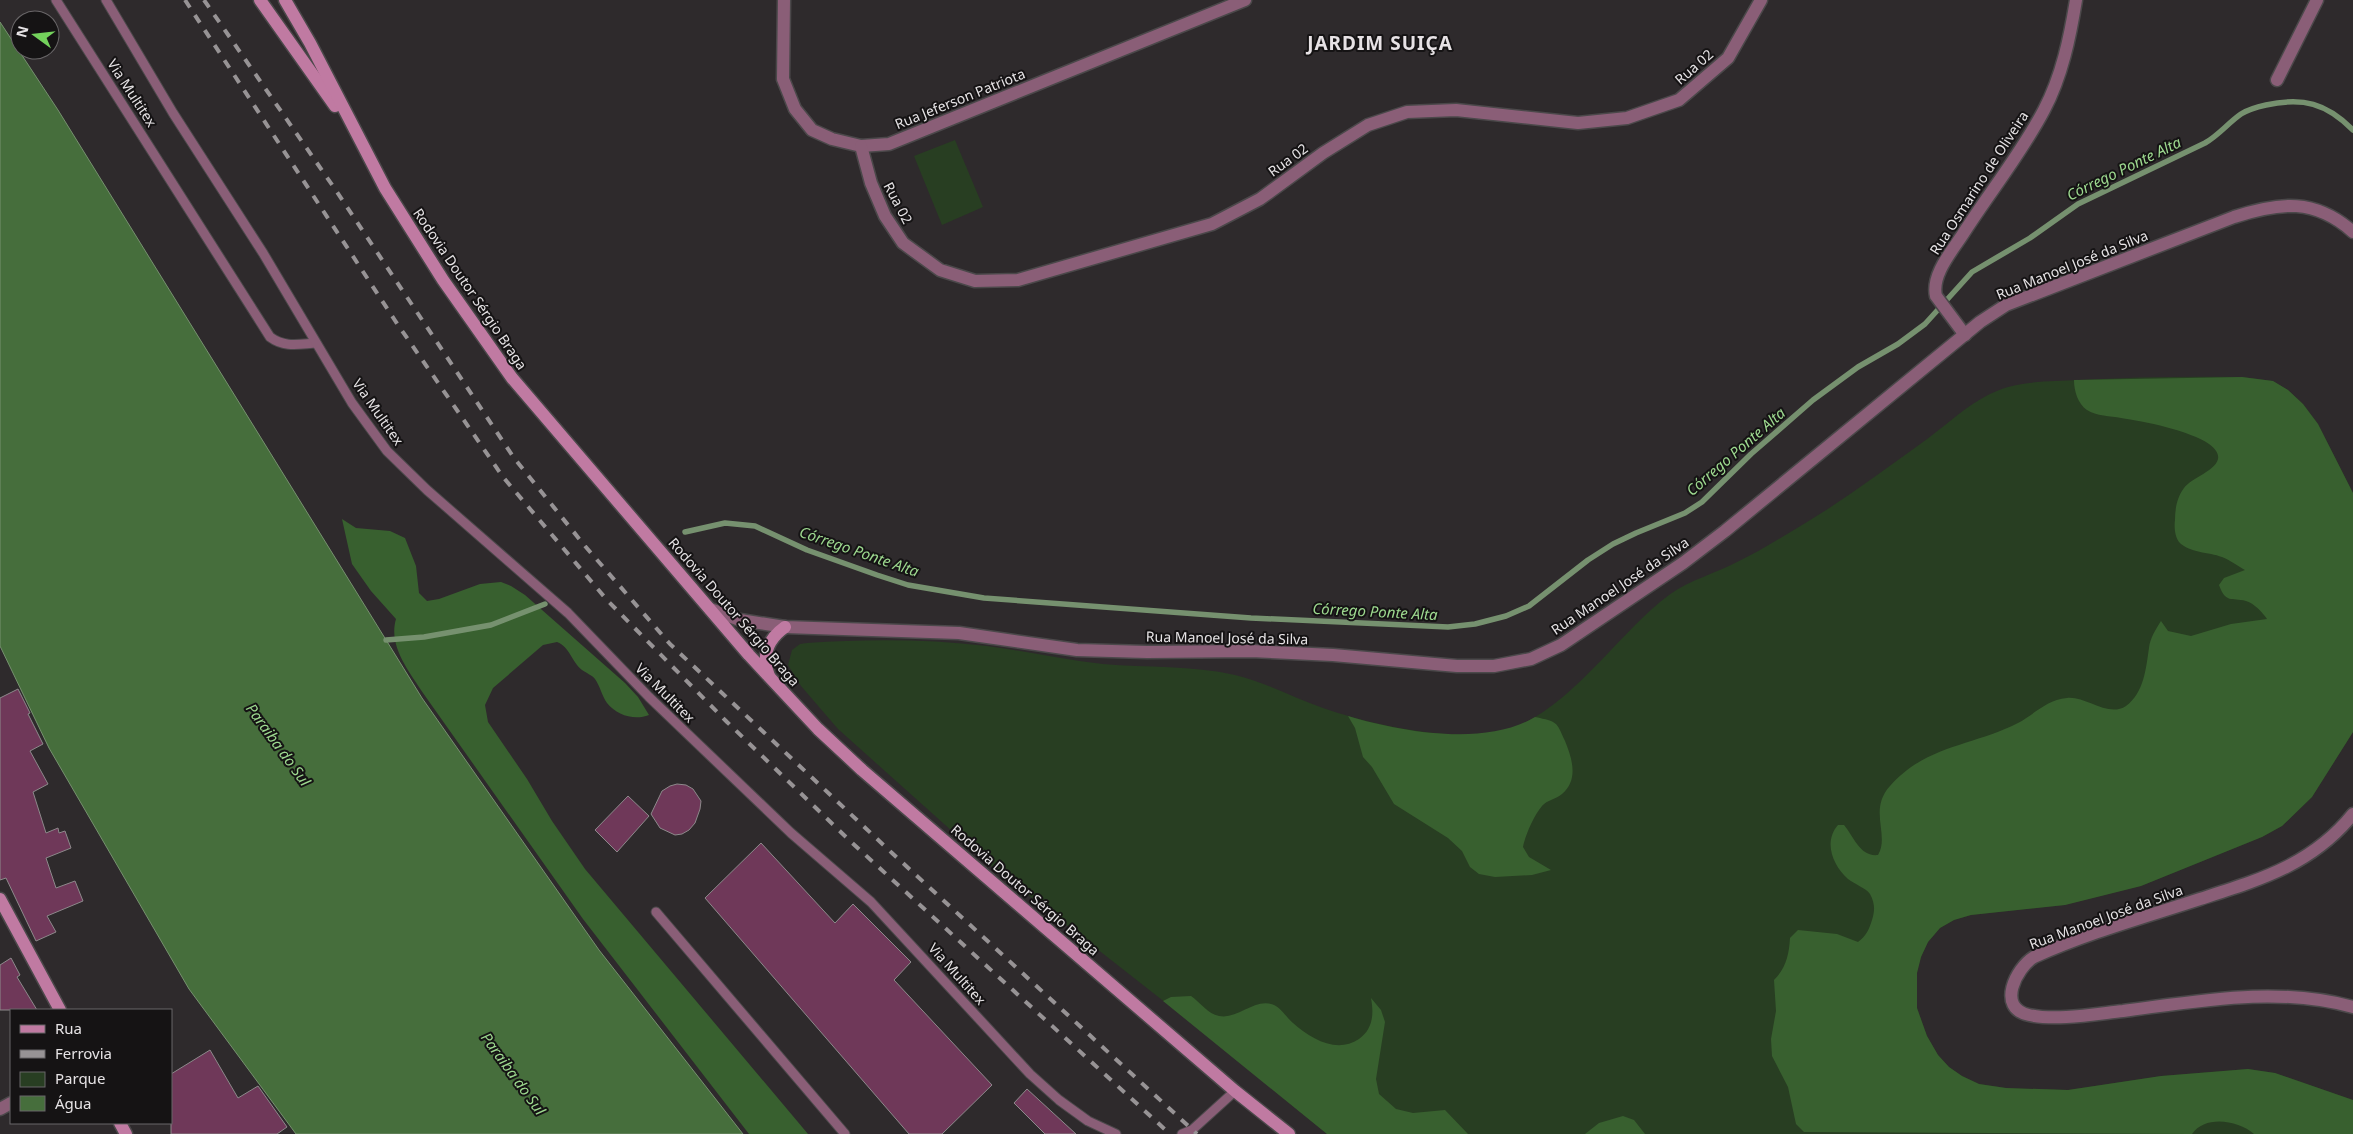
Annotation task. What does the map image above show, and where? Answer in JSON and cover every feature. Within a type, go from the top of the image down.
[{"type":"main road","points":[[260,0],[359,138]]},
{"type":"main road","name":"Rodovia Doutor Sérgio Braga","points":[[285,0],[310,43],[385,188],[443,280],[512,378],[770,678],[818,729],[862,770],[1236,1091],[1289,1134]]},
{"type":"main road","points":[[770,678],[765,657],[768,645],[775,634],[785,627]]},
{"type":"main road","points":[[0,898],[59,1009]]},
{"type":"street","name":"Rua Jeferson Patriota","points":[[784,0],[784,79],[795,109],[812,130],[832,139],[861,146],[889,144],[1245,0]]},
{"type":"street","name":"Rua 02","points":[[861,146],[871,182],[885,216],[903,243],[940,270],[949,273],[975,281],[1018,280],[1212,224],[1260,199],[1323,153],[1368,125],[1407,112],[1456,110],[1578,122],[1627,118],[1679,100],[1728,58],[1760,0]]},
{"type":"street","name":"Rua Osmarino de Oliveira","points":[[1965,335],[1936,296],[1936,279],[1949,256],[2026,141],[2048,101],[2063,61],[2076,0]]},
{"type":"street","points":[[2277,80],[2317,0]]},
{"type":"street","name":"Rua Manoel José da Silva","points":[[710,609],[740,620],[785,627],[959,633],[1077,650],[1147,652],[1251,651],[1332,655],[1457,666],[1512,664],[1531,659],[1561,645],[1683,562],[1725,531],[1993,313],[2021,298],[2257,209],[2286,205],[2313,209],[2330,215],[2353,232]]},
{"type":"street","name":"Rua Manoel José da Silva","points":[[2353,814],[2310,855],[2268,877],[2034,957],[2019,970],[2014,979],[2011,995],[2015,1006],[2023,1013],[2050,1017],[2100,1014],[2247,996],[2297,998],[2353,1007]]},
{"type":"lane","name":"Via Multitex","points":[[56,0],[270,337],[278,343],[286,345],[316,343]]},
{"type":"lane","name":"Via Multitex","points":[[106,0],[172,113],[263,254],[352,403],[387,451],[427,490],[568,613],[648,697],[777,820],[871,902],[1009,1052],[1059,1100],[1088,1121],[1116,1134]]},
{"type":"lane","points":[[656,912],[845,1134]]},
{"type":"lane","points":[[1182,1134],[1192,1130],[1236,1091]]},
{"type":"green space","points":[[955,140],[983,207],[942,225],[914,156]]},
{"type":"green space","points":[[2160,377],[2242,377],[2273,381],[2288,390],[2303,404],[2318,424],[2353,493],[2353,732],[2312,797],[2282,826],[2262,837],[2141,886],[2065,905],[1971,915],[1954,920],[1940,928],[1928,942],[1921,957],[1917,973],[1917,1008],[1927,1036],[1938,1055],[1949,1067],[1979,1084],[2006,1088],[2068,1090],[2161,1076],[2248,1069],[2275,1073],[2353,1100],[2353,1134],[1327,1134],[1203,1032],[991,866],[838,729],[801,686],[788,665],[792,650],[800,644],[807,643],[897,640],[964,644],[1103,664],[1186,668],[1235,675],[1343,714],[1387,726],[1411,730],[1458,734],[1480,734],[1500,731],[1524,723],[1546,710],[1568,693],[1629,631],[1669,595],[1685,585],[1756,552],[1822,513],[1923,442],[1963,411],[1996,391],[2034,382]]},
{"type":"shaded area","points":[[2242,377],[2273,381],[2288,390],[2303,404],[2318,424],[2353,493],[2353,732],[2312,797],[2282,826],[2262,837],[2141,886],[2065,905],[1971,915],[1954,920],[1940,928],[1928,942],[1921,957],[1917,973],[1917,1008],[1927,1036],[1938,1055],[1949,1067],[1979,1084],[2006,1088],[2068,1090],[2161,1076],[2248,1069],[2275,1073],[2353,1100],[2353,1134],[2254,1134],[2239,1125],[2222,1122],[2205,1124],[2192,1134],[1804,1132],[1796,1124],[1788,1087],[1772,1056],[1771,1039],[1776,1011],[1774,980],[1786,961],[1790,938],[1798,930],[1837,934],[1858,942],[1870,927],[1874,904],[1870,894],[1848,879],[1834,861],[1831,839],[1838,825],[1844,825],[1866,853],[1878,855],[1882,839],[1880,813],[1884,795],[1904,772],[1919,762],[1934,754],[2001,731],[2018,723],[2047,704],[2060,699],[2074,698],[2112,710],[2126,706],[2137,694],[2143,680],[2153,634],[2161,621],[2168,631],[2191,636],[2231,624],[2267,619],[2252,604],[2246,601],[2230,599],[2224,595],[2219,585],[2224,578],[2245,570],[2217,555],[2183,546],[2176,535],[2175,512],[2180,495],[2189,483],[2216,464],[2218,458],[2216,451],[2201,439],[2179,431],[2130,419],[2099,415],[2087,410],[2079,401],[2074,380]]},
{"type":"shaded area","points":[[342,519],[356,528],[390,531],[405,538],[416,566],[419,593],[427,601],[439,599],[480,584],[501,582],[511,586],[525,595],[625,683],[638,697],[649,715],[632,717],[616,711],[607,703],[595,679],[582,670],[565,647],[557,642],[543,645],[493,688],[485,705],[488,722],[585,869],[808,1134],[749,1134],[583,919],[406,667],[395,639],[396,619],[371,591],[352,564]]},
{"type":"shaded area","points":[[1348,716],[1393,727],[1443,734],[1493,732],[1515,726],[1535,717],[1555,723],[1562,734],[1570,754],[1572,762],[1571,782],[1562,794],[1546,802],[1539,810],[1530,826],[1523,847],[1529,857],[1551,870],[1532,875],[1495,877],[1479,874],[1470,867],[1462,851],[1448,838],[1394,804],[1372,767],[1363,757],[1355,728]]},
{"type":"shaded area","points":[[1191,996],[1215,1015],[1219,1016],[1233,1015],[1260,1004],[1274,1005],[1308,1034],[1324,1043],[1333,1045],[1351,1043],[1364,1035],[1371,1021],[1371,998],[1381,1010],[1385,1022],[1376,1079],[1379,1094],[1396,1109],[1413,1113],[1445,1110],[1468,1134],[1327,1134],[1163,1001],[1171,997]]},
{"type":"shaded area","points":[[1623,1116],[1634,1120],[1645,1134],[1585,1134],[1599,1123]]},
{"type":"water","name":"Paraiba do Sul","points":[[0,22],[10,37],[10,60],[25,60],[58,110],[422,698],[599,950],[743,1134],[296,1134],[189,989],[49,748],[0,646]]},
{"type":"building","points":[[18,689],[43,744],[30,751],[48,784],[33,792],[46,833],[58,828],[59,833],[65,831],[71,848],[46,858],[56,888],[75,881],[83,901],[47,916],[56,932],[36,941],[6,878],[0,880],[0,698]]},
{"type":"building","points":[[677,784],[686,785],[693,789],[701,801],[695,823],[689,830],[675,835],[660,828],[651,814],[662,791]]},
{"type":"building","points":[[628,796],[649,816],[617,852],[595,830]]},
{"type":"building","points":[[761,843],[835,923],[853,904],[911,962],[894,980],[992,1085],[942,1134],[909,1134],[705,898]]},
{"type":"building","points":[[11,958],[20,975],[17,977],[36,1009],[0,1010],[0,965]]},
{"type":"building","points":[[210,1050],[238,1098],[258,1086],[287,1127],[277,1134],[171,1134],[172,1073]]},
{"type":"building","points":[[1027,1089],[1076,1134],[1045,1134],[1014,1103]]},
{"type":"waterway","name":"Córrego Ponte Alta","points":[[685,532],[725,523],[755,526],[807,550],[908,585],[984,598],[1251,618],[1448,627],[1475,624],[1506,616],[1529,606],[1588,560],[1613,544],[1685,513],[1702,502],[1751,454],[1813,400],[1858,367],[1898,344],[1925,324],[1972,272],[2030,238],[2078,204],[2205,143],[2250,109],[2291,102],[2313,104],[2333,114],[2353,130]]},
{"type":"waterway","points":[[386,640],[424,637],[491,625],[545,604]]},
{"type":"railway","points":[[185,0],[396,322],[503,477],[607,600],[727,722],[849,840],[1170,1134]]},
{"type":"railway","points":[[204,0],[337,192],[514,458],[585,546],[670,644],[892,853],[1197,1134]]},
{"type":"district","name":"JARDIM SUIÇA","points":[[1380,43]]}]
